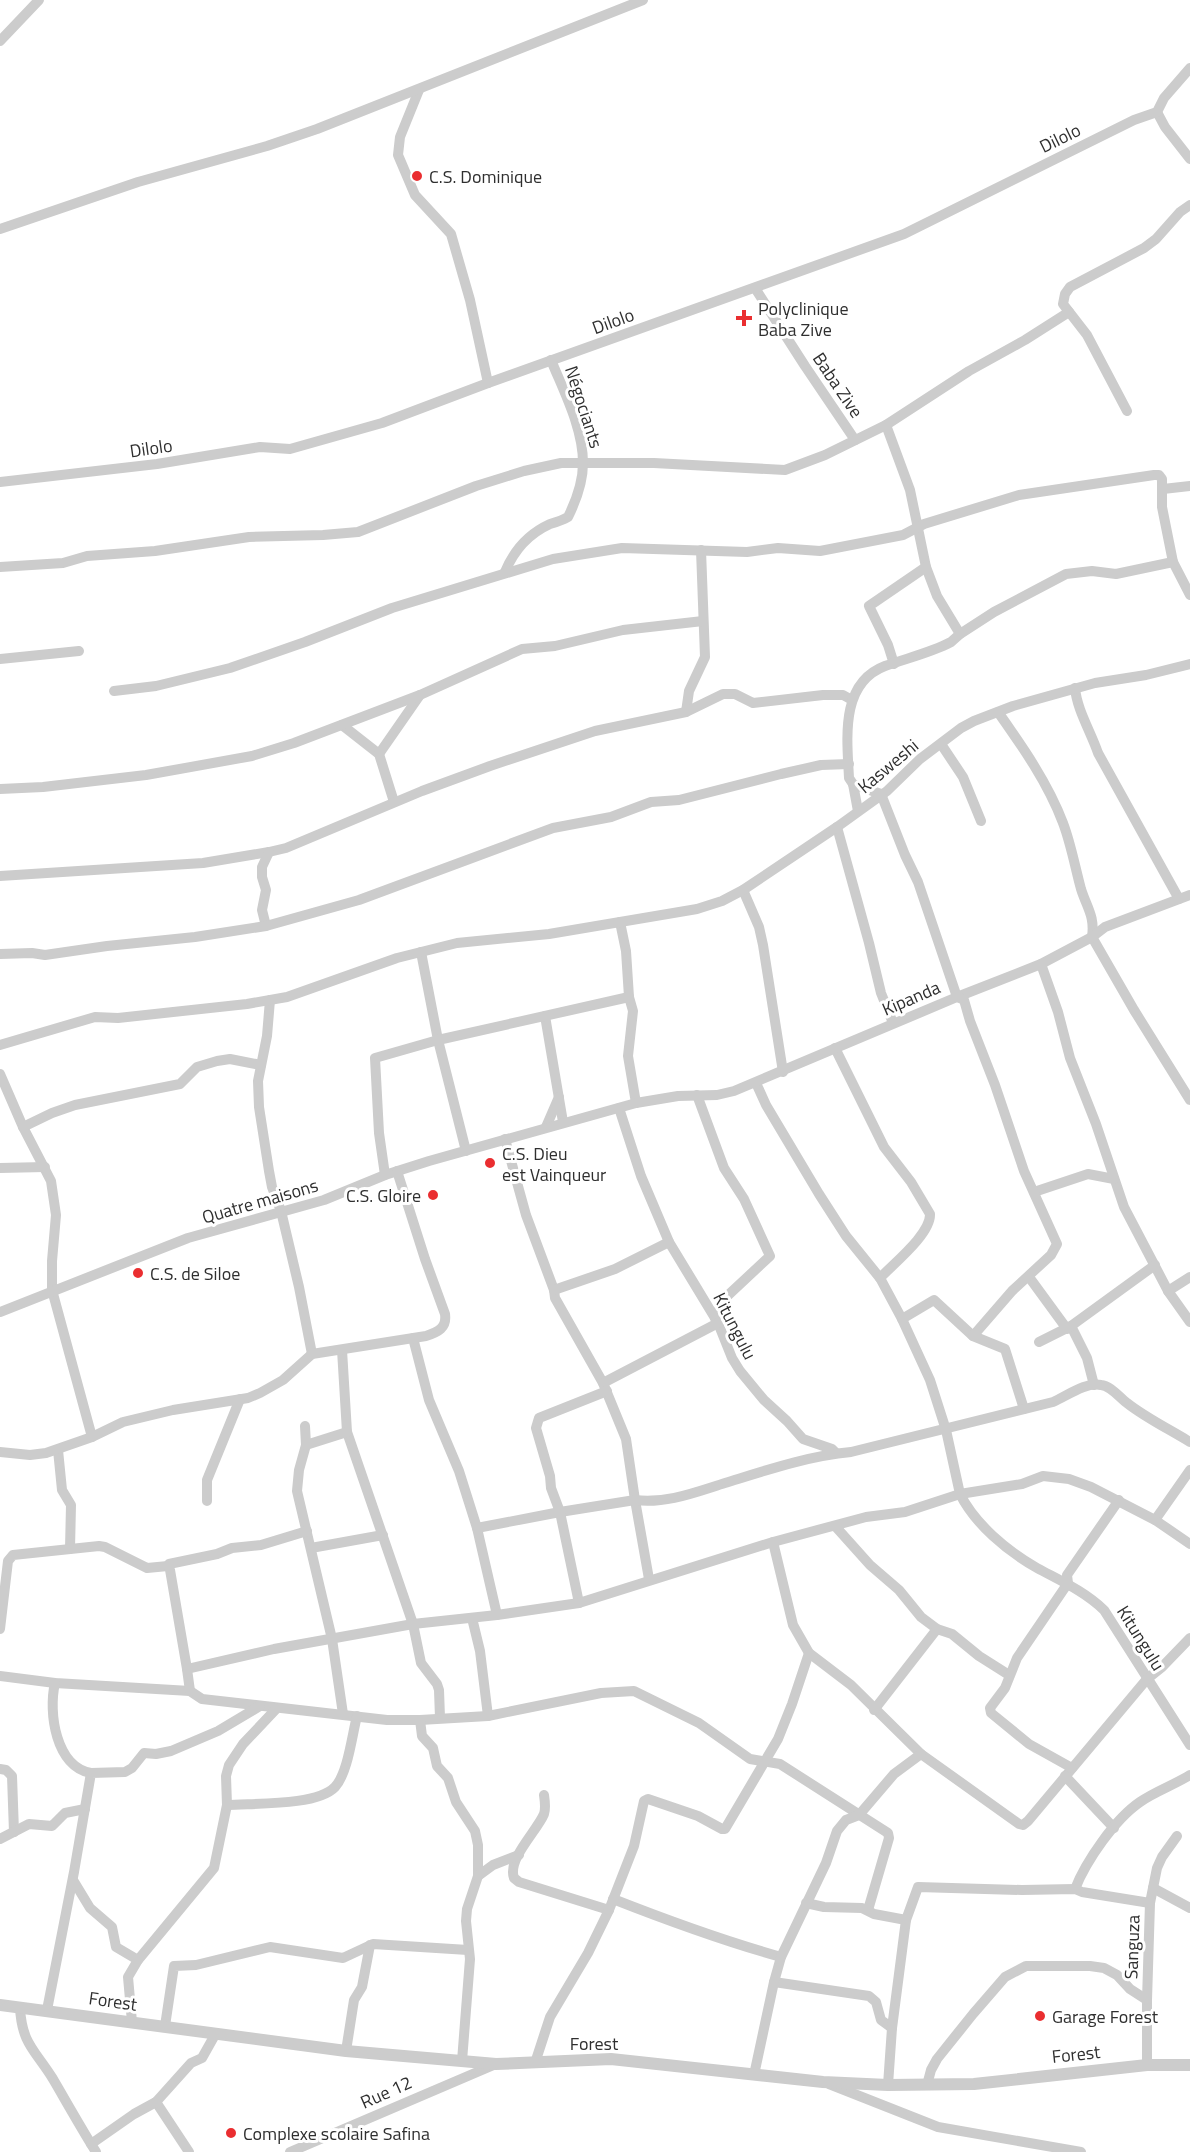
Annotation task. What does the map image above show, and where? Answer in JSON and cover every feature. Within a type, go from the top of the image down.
[{"type":"street","points":[[0,41],[39,0]]},
{"type":"street","points":[[0,229],[138,182],[308,133],[643,0]]},
{"type":"street","points":[[1190,68],[1164,98],[1156,112],[1164,127],[1190,159]]},
{"type":"street","points":[[419,90],[400,137],[398,155],[415,195],[451,234],[470,300],[488,383]]},
{"type":"street","name":"Dilolo","points":[[0,482],[157,464],[260,447],[290,449],[382,423],[904,234],[1134,120],[1156,112]]},
{"type":"street","points":[[1127,411],[1086,335],[1075,317],[1063,304],[1067,290],[1152,244],[1180,212],[1190,205]]},
{"type":"street","name":"Baba Zive","points":[[756,288],[855,440]]},
{"type":"street","points":[[0,567],[63,562],[87,556],[155,551],[249,537],[357,532],[476,486],[524,471],[561,463],[654,463],[785,470],[809,462],[886,425],[969,371],[1069,312]]},
{"type":"street","name":"Négociants","points":[[506,573],[515,553],[528,537],[568,517],[580,488],[584,462],[574,419],[551,360]]},
{"type":"street","name":"Baba Zive","points":[[886,425],[908,482],[926,567],[938,596],[960,634]]},
{"type":"street","points":[[114,691],[156,686],[230,668],[392,608],[553,559],[611,549],[660,548],[747,552],[778,548],[820,551],[886,540],[1019,495],[1154,474],[1159,475],[1162,479],[1162,507],[1173,562],[1190,595]]},
{"type":"street","points":[[1163,489],[1190,486]]},
{"type":"street","points":[[686,712],[689,691],[705,657],[701,550]]},
{"type":"street","points":[[858,811],[853,784],[849,777],[849,714],[858,686],[873,672],[951,642],[994,612],[1066,574],[1092,571],[1116,574],[1173,562]]},
{"type":"street","points":[[894,664],[888,645],[869,606],[926,567]]},
{"type":"street","points":[[0,789],[115,779],[181,770],[252,756],[294,744],[420,695],[522,649],[555,646],[623,630],[703,621]]},
{"type":"street","points":[[0,659],[79,651]]},
{"type":"street","name":"Kasweshi","points":[[0,1045],[95,1017],[118,1018],[287,997],[348,975],[457,943],[531,936],[620,922],[697,909],[722,901],[743,890],[887,791],[920,759],[961,728],[998,712],[1075,688],[1190,664]]},
{"type":"street","points":[[1075,688],[1079,706],[1090,728],[1098,753],[1185,897]]},
{"type":"street","points":[[0,876],[203,863],[286,848],[422,791],[595,731],[686,712],[727,693],[735,694],[753,703],[823,695],[843,695],[852,700]]},
{"type":"street","points":[[379,754],[420,695]]},
{"type":"street","points":[[998,712],[1052,797],[1062,821],[1083,894],[1094,923],[1092,937],[1190,1100]]},
{"type":"street","points":[[342,725],[379,754],[394,802]]},
{"type":"street","points":[[940,744],[963,777],[981,821]]},
{"type":"street","points":[[0,954],[45,955],[266,926],[359,900],[553,828],[612,817],[651,802],[679,800],[821,765],[849,764]]},
{"type":"street","points":[[853,784],[881,794],[918,882],[957,997],[964,1000],[968,1010],[1024,1172],[1057,1244],[1051,1255],[1012,1291],[973,1336]]},
{"type":"street","points":[[837,827],[881,993],[893,1023]]},
{"type":"street","points":[[266,926],[262,910],[266,890],[262,867],[268,852]]},
{"type":"street","points":[[743,890],[759,927],[763,945],[783,1072]]},
{"type":"street","name":"Kipanda","points":[[636,1103],[697,1095],[717,1095],[756,1083],[893,1023],[1041,964],[1092,937],[1105,927],[1185,897]]},
{"type":"street","points":[[620,922],[626,951],[629,997],[633,1011],[629,1065],[636,1103]]},
{"type":"street","points":[[421,952],[438,1040],[466,1150]]},
{"type":"street","points":[[1041,964],[1058,1012],[1070,1058],[1132,1226],[1168,1291],[1190,1322]]},
{"type":"street","points":[[385,1175],[379,1133],[380,1110],[375,1058],[438,1040],[629,997]]},
{"type":"street","points":[[270,1000],[267,1036],[258,1081],[259,1107],[272,1187],[281,1211],[312,1354]]},
{"type":"street","points":[[545,1016],[563,1122]]},
{"type":"street","points":[[835,1048],[884,1147],[911,1182],[931,1219],[926,1229],[880,1278]]},
{"type":"street","points":[[22,1127],[75,1105],[180,1084],[197,1067],[217,1061],[230,1059],[261,1065]]},
{"type":"street","points":[[0,1074],[22,1127],[51,1181],[56,1215],[52,1290],[92,1437]]},
{"type":"street","points":[[756,1083],[766,1105],[835,1220],[880,1278],[930,1380],[946,1430]]},
{"type":"street","points":[[579,1603],[560,1512],[551,1488],[550,1476],[536,1428],[539,1418],[605,1387],[716,1321],[724,1299],[770,1256],[744,1199],[724,1168],[697,1095]]},
{"type":"street","points":[[546,1127],[559,1097]]},
{"type":"street","name":"Quatre maisons","points":[[0,1312],[188,1239],[336,1196],[385,1175],[466,1150],[636,1103]]},
{"type":"street","name":"Kitungulu","points":[[619,1108],[640,1176],[669,1242],[716,1321],[732,1358],[764,1400],[808,1442],[832,1449],[836,1453],[852,1452],[1053,1402],[1084,1387],[1094,1385]]},
{"type":"street","points":[[505,1139],[526,1215],[558,1304],[605,1387],[627,1439],[635,1500],[650,1580]]},
{"type":"street","points":[[0,1167],[45,1167]]},
{"type":"street","points":[[0,1452],[38,1455],[58,1450],[123,1422],[260,1393],[274,1386],[312,1354],[413,1338],[435,1333],[443,1328],[446,1317],[397,1171]]},
{"type":"street","points":[[1034,1192],[1088,1174],[1114,1179]]},
{"type":"street","points":[[554,1290],[615,1269],[669,1242]]},
{"type":"street","points":[[1040,1342],[1069,1328],[1155,1265]]},
{"type":"street","points":[[1029,1277],[1069,1328],[1087,1358],[1094,1385],[1102,1384],[1127,1403],[1190,1442]]},
{"type":"street","points":[[1168,1291],[1190,1277]]},
{"type":"street","points":[[902,1319],[934,1300],[973,1336],[1005,1348],[1024,1409]]},
{"type":"street","points":[[413,1338],[429,1400],[459,1471],[477,1528],[497,1615]]},
{"type":"street","points":[[342,1350],[347,1432],[413,1624],[421,1663],[439,1690],[440,1718]]},
{"type":"street","points":[[207,1501],[207,1480],[240,1398]]},
{"type":"street","points":[[305,1426],[306,1445],[297,1484],[332,1639],[343,1714]]},
{"type":"street","name":"Kitungulu","points":[[946,1430],[960,1494],[983,1525],[1014,1552],[1038,1568],[1087,1594],[1104,1610],[1190,1745]]},
{"type":"street","points":[[306,1445],[347,1432]]},
{"type":"street","points":[[808,1442],[811,1458]]},
{"type":"street","points":[[58,1450],[62,1490],[71,1505],[70,1549]]},
{"type":"street","points":[[477,1528],[635,1500],[647,1502],[672,1499],[778,1466],[836,1453]]},
{"type":"street","points":[[1155,1520],[1190,1470]]},
{"type":"street","points":[[187,1669],[413,1624],[579,1603],[773,1542],[866,1517],[905,1512],[960,1494],[1022,1484],[1043,1476],[1070,1479],[1119,1500],[1155,1520],[1190,1544]]},
{"type":"street","points":[[1114,1828],[1068,1772],[991,1713],[990,1708],[1005,1689],[1017,1658],[1068,1584],[1067,1575],[1119,1500]]},
{"type":"street","points":[[835,1526],[870,1565],[899,1590],[921,1617],[936,1629],[952,1634],[979,1656],[1009,1675]]},
{"type":"street","points":[[0,1629],[8,1561],[13,1555],[99,1546],[147,1568],[168,1566],[170,1562],[217,1554],[232,1548],[261,1545],[307,1531]]},
{"type":"street","points":[[311,1548],[383,1535]]},
{"type":"street","points":[[773,1542],[793,1624],[809,1653],[851,1685],[921,1754],[1002,1813],[1023,1825],[1034,1815],[1148,1679],[1162,1668],[1190,1638]]},
{"type":"street","points":[[168,1566],[190,1691]]},
{"type":"street","points":[[472,1618],[480,1651],[488,1716]]},
{"type":"street","points":[[874,1710],[936,1629]]},
{"type":"street","points":[[535,2063],[550,2017],[588,1953],[609,1911],[633,1846],[645,1799],[698,1816],[723,1830],[735,1815],[778,1739],[809,1653]]},
{"type":"street","points":[[0,1676],[55,1683],[190,1691],[202,1699],[387,1720],[488,1716],[601,1693],[634,1691],[694,1720],[750,1759],[780,1764],[800,1775],[884,1830],[889,1835],[868,1910]]},
{"type":"street","points":[[55,1683],[52,1699],[64,1756],[78,1770],[91,1773],[121,1773],[129,1770],[144,1753],[156,1754],[171,1751],[218,1731],[260,1706]]},
{"type":"street","points":[[132,2022],[128,1977],[138,1960],[214,1868],[227,1805],[226,1776],[229,1765],[243,1744],[277,1708]]},
{"type":"street","points":[[227,1805],[298,1802],[312,1799],[329,1791],[343,1773],[357,1716]]},
{"type":"street","points":[[420,1720],[422,1736],[434,1748],[437,1766],[448,1778],[456,1802],[475,1831],[479,1863],[478,1876],[467,1910],[470,1959],[462,2061]]},
{"type":"street","points":[[754,2074],[781,1957],[826,1863],[838,1828],[846,1820],[859,1815],[894,1774],[921,1754]]},
{"type":"street","points":[[0,1769],[6,1770],[12,1776],[14,1832]]},
{"type":"street","points":[[47,2010],[73,1880],[91,1773]]},
{"type":"street","points":[[1075,1888],[1082,1871],[1114,1828],[1134,1806],[1190,1775]]},
{"type":"street","points":[[544,1795],[546,1804],[543,1816],[523,1846],[512,1871],[513,1878],[519,1882],[609,1911]]},
{"type":"street","points":[[0,1839],[29,1824],[52,1826],[65,1813],[85,1809]]},
{"type":"street","name":"Sanguza","points":[[1147,2065],[1146,2000],[1150,1903],[1162,1857],[1177,1836]]},
{"type":"street","points":[[478,1876],[493,1865],[519,1855]]},
{"type":"street","points":[[73,1880],[90,1908],[112,1927],[116,1947],[138,1960]]},
{"type":"street","points":[[888,2085],[892,2028],[906,1920],[916,1888],[920,1886],[1022,1890],[1075,1888],[1082,1892],[1150,1903]]},
{"type":"street","points":[[1153,1888],[1190,1908]]},
{"type":"street","points":[[613,1899],[669,1922],[730,1943],[781,1957]]},
{"type":"street","points":[[806,1903],[824,1907],[862,1908],[874,1914],[906,1920]]},
{"type":"street","points":[[165,2026],[174,1966],[196,1965],[270,1947],[343,1958],[370,1945],[468,1950]]},
{"type":"street","points":[[346,2050],[354,2000],[362,1987],[370,1945]]},
{"type":"street","points":[[927,2085],[931,2070],[954,2037],[1005,1977],[1026,1966],[1104,1968],[1117,1975],[1132,1991],[1146,2000]]},
{"type":"street","points":[[774,1982],[869,1996],[876,2002],[881,2020],[892,2028]]},
{"type":"street","name":"Forest","points":[[0,2005],[346,2050],[462,2061],[496,2064],[611,2059],[823,2082],[888,2085],[974,2084],[1147,2065],[1190,2065]]},
{"type":"street","points":[[20,2007],[20,2020],[26,2040],[51,2076],[93,2148],[134,2114],[156,2102],[191,2063],[202,2058],[216,2033]]},
{"type":"street","name":"Rue 12","points":[[290,2152],[496,2064]]},
{"type":"street","points":[[823,2082],[938,2127],[1081,2152]]},
{"type":"street","points":[[156,2102],[189,2152]]},
{"type":"place","name":"C.S. Dominique","points":[[417,176]]},
{"type":"place","name":"Polyclinique Baba Zive","points":[[744,318]]},
{"type":"place","name":"C.S. Dieu est Vainqueur","points":[[490,1163]]},
{"type":"place","name":"C.S. Gloire","points":[[433,1195]]},
{"type":"place","name":"C.S. de Siloe","points":[[138,1273]]},
{"type":"place","name":"Garage Forest","points":[[1040,2016]]},
{"type":"place","name":"Complexe scolaire Safina","points":[[231,2133]]}]
